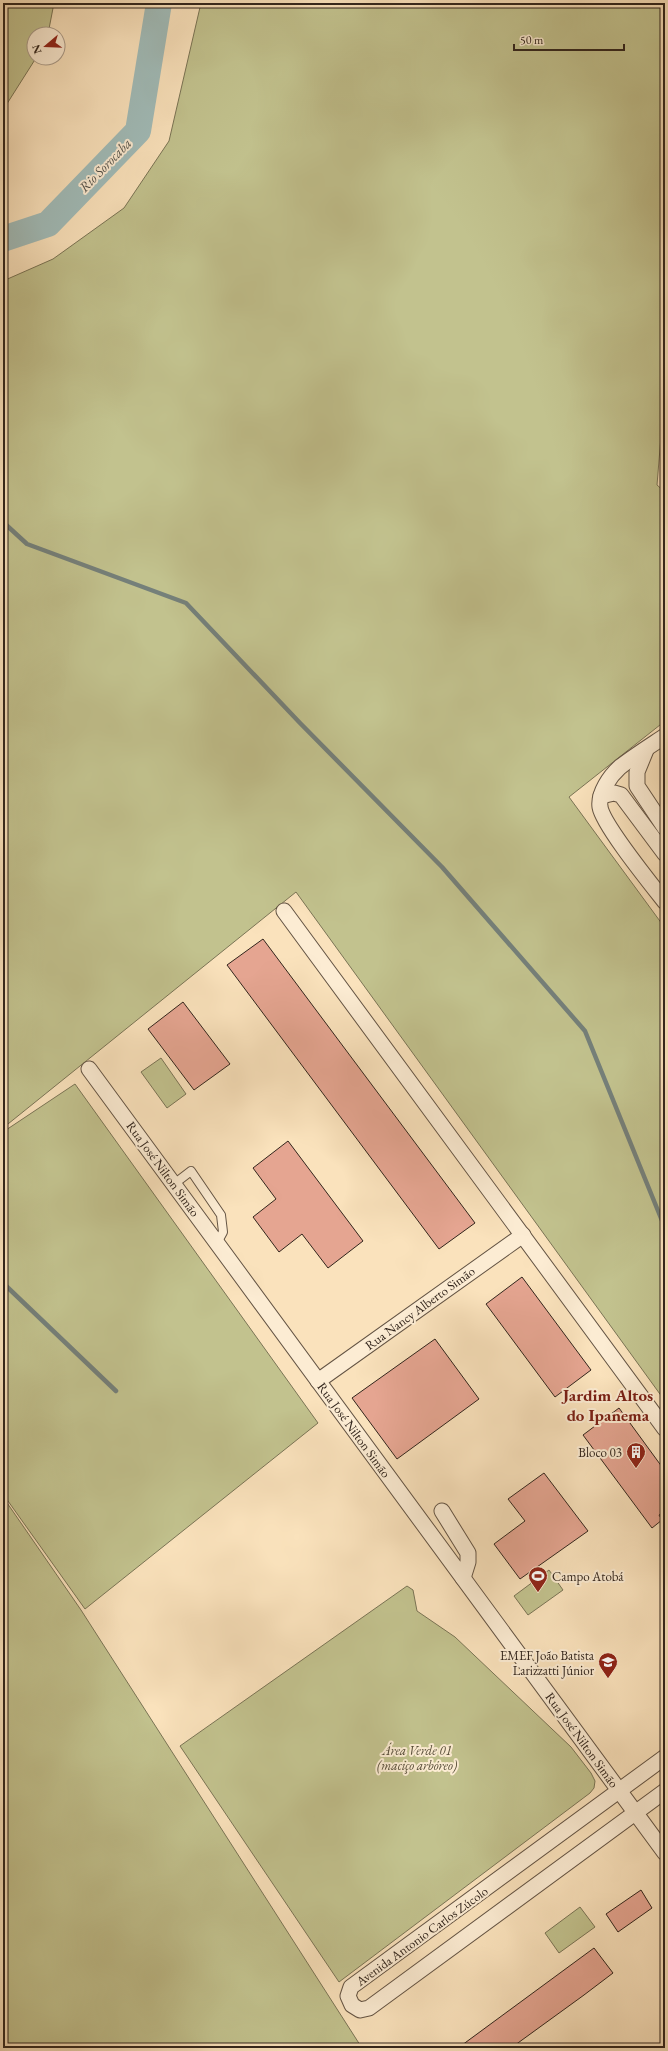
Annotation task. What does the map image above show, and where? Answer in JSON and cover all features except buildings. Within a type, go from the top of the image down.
[{"type":"street","points":[[665,736],[620,768],[612,776],[601,796],[600,805],[606,822],[665,902]]},
{"type":"street","points":[[646,749],[637,772],[637,786],[665,828]]},
{"type":"street","points":[[601,796],[614,793],[621,795],[665,854]]},
{"type":"street","points":[[284,911],[665,1429]]},
{"type":"street","name":"Rua José Nilton Simão","points":[[89,1069],[665,1853]]},
{"type":"street","name":"Rua Nancy Alberto Simão","points":[[318,1381],[522,1235]]},
{"type":"street","points":[[442,1511],[468,1553],[468,1562],[463,1578]]},
{"type":"street","name":"Avenida Antonio Carlos Zúcolo","points":[[665,1758],[351,1987],[348,1996],[352,2005],[360,2010],[369,2008],[665,1791]]},
{"type":"lane","points":[[174,1184],[191,1171],[221,1215],[223,1232],[217,1244]]},
{"type":"green space","points":[[3,3],[54,3],[50,26],[26,26],[26,66],[31,66],[3,110]]},
{"type":"green space","points":[[201,3],[665,3],[665,387],[657,485],[665,492],[665,721],[569,797],[665,928],[665,1401],[296,892],[3,1128],[3,281],[53,259],[124,208],[169,141]]},
{"type":"green space","points":[[161,1058],[186,1094],[167,1108],[141,1072]]},
{"type":"green space","points":[[75,1084],[318,1423],[85,1609],[3,1494],[3,1132]]},
{"type":"green space","points":[[3,1497],[81,1610],[362,2048],[3,2048]]},
{"type":"green space","name":"Campo Atobá","points":[[549,1570],[563,1590],[528,1615],[514,1596]]},
{"type":"green space","name":"Área Verde 01 (maciço arbóreo)","points":[[407,1586],[413,1590],[417,1611],[455,1637],[571,1747],[591,1773],[595,1781],[594,1788],[590,1793],[339,1982],[180,1746]]},
{"type":"green space","points":[[580,1907],[595,1927],[559,1953],[545,1933]]},
{"type":"waterway","name":"Rio Sorocaba","points":[[3,239],[48,224],[138,131],[159,3]]},
{"type":"waterway","points":[[3,522],[27,544],[186,603],[300,723],[442,867],[585,1031],[665,1228]]},
{"type":"waterway","points":[[3,1283],[116,1391]]},
{"type":"place","name":"Bloco 03","points":[[636,1469]]},
{"type":"place","name":"Campo Atobá","points":[[538,1593]]},
{"type":"place","name":"EMEF João Batista Larizzatti Júnior","points":[[608,1679]]},
{"type":"district","name":"Jardim Altos do Ipanema","points":[[608,1405]]}]
